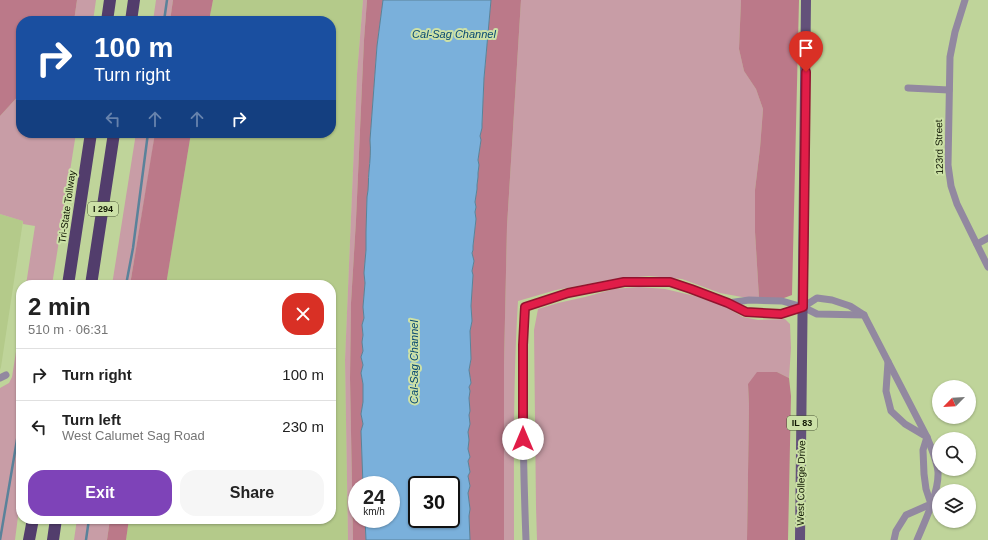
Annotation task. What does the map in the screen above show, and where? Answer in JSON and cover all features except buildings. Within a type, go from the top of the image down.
[{"type":"highway","points":[[108,16],[110,0]]},
{"type":"highway","points":[[132,16],[134,0]]},
{"type":"highway","name":"Tri-State Tollway","points":[[69,280],[89,138]]},
{"type":"highway","name":"I 294","points":[[93,280],[113,138]]},
{"type":"highway","points":[[29,540],[32,524]]},
{"type":"highway","points":[[53,540],[55,524]]},
{"type":"main road","name":"IL 83","points":[[803,307],[806,0]]},
{"type":"main road","name":"West College Drive","points":[[800,540],[803,307]]},
{"type":"street","name":"123rd Street","points":[[965,0],[955,32],[950,57],[948,165],[951,186],[956,204],[988,268]]},
{"type":"street","points":[[908,88],[949,90]]},
{"type":"street","points":[[977,244],[988,238]]},
{"type":"street","points":[[526,540],[523,439],[523,345],[525,307],[568,293],[624,282],[670,282],[728,303],[746,312],[781,314],[803,307],[817,298],[832,300],[850,306],[864,315],[927,437],[935,457],[938,472],[938,487],[917,540]]},
{"type":"street","points":[[728,303],[749,300],[782,301],[803,307],[817,314],[864,315]]},
{"type":"street","points":[[888,361],[886,391],[891,411],[906,424],[927,437]]},
{"type":"street","points":[[927,437],[924,450],[924,474],[926,489],[931,504]]},
{"type":"street","points":[[894,540],[896,532],[906,515],[931,504]]},
{"type":"shaded area","points":[[0,0],[77,0],[75,16],[16,16],[16,98],[0,116]]},
{"type":"shaded area","points":[[77,0],[96,0],[94,16],[75,16]]},
{"type":"shaded area","points":[[156,0],[173,0],[171,16],[154,16]]},
{"type":"shaded area","points":[[173,0],[213,0],[210,16],[171,16]]},
{"type":"shaded area","points":[[213,0],[363,0],[357,74],[345,360],[348,540],[126,540],[128,524],[336,524],[336,280],[167,280],[190,138],[336,138],[336,16],[210,16]]},
{"type":"shaded area","points":[[363,0],[367,0],[351,303],[350,378],[352,476],[348,476],[348,528],[353,528],[353,540],[348,540],[345,360],[357,74]]},
{"type":"shaded area","points":[[367,0],[383,0],[377,46],[367,197],[363,307],[364,318],[362,325],[363,351],[361,357],[363,365],[361,373],[363,384],[361,414],[363,424],[361,431],[363,476],[352,476],[350,378],[351,303]]},
{"type":"shaded area","points":[[491,0],[521,0],[507,226],[504,364],[504,540],[470,540],[470,509],[468,493],[470,486],[468,476],[470,472],[468,461],[470,457],[468,449],[468,432],[470,424],[469,387],[471,383],[469,370],[471,359],[470,331],[472,321],[472,271],[474,261],[472,253],[476,219],[475,202]]},
{"type":"shaded area","points":[[521,0],[741,0],[739,49],[744,71],[756,89],[763,109],[755,190],[755,232],[759,298],[720,293],[682,279],[649,276],[614,279],[556,290],[518,301],[515,390],[514,540],[504,540],[504,364],[507,226]]},
{"type":"shaded area","points":[[741,0],[799,0],[792,295],[784,298],[759,298],[755,232],[755,190],[763,109],[756,89],[744,71],[739,49]]},
{"type":"shaded area","points":[[16,98],[16,138],[75,138],[53,280],[27,280],[35,226],[23,224],[23,221],[0,214],[0,116]]},
{"type":"shaded area","points":[[135,138],[154,138],[131,280],[113,280]]},
{"type":"shaded area","points":[[154,138],[190,138],[167,280],[131,280]]},
{"type":"shaded area","points":[[0,214],[23,221],[0,370]]},
{"type":"shaded area","points":[[639,287],[665,289],[695,296],[724,306],[743,317],[758,320],[785,319],[790,324],[791,348],[789,378],[777,372],[748,384],[747,540],[537,540],[534,330],[538,309],[614,289]]},
{"type":"shaded area","points":[[16,352],[17,524],[15,540],[0,540],[0,388],[9,383],[12,377]]},
{"type":"shaded area","points":[[757,372],[777,372],[789,378],[791,396],[788,540],[747,540],[748,384]]},
{"type":"shaded area","points":[[76,524],[109,524],[107,540],[74,540]]},
{"type":"shaded area","points":[[109,524],[128,524],[126,540],[107,540]]},
{"type":"shaded area","points":[[353,528],[365,528],[366,540],[353,540]]},
{"type":"water","name":"Cal-Sag Channel","points":[[383,0],[491,0],[475,202],[476,219],[472,253],[474,261],[472,271],[472,321],[470,331],[471,359],[469,370],[471,383],[469,387],[470,424],[468,432],[468,449],[470,457],[468,461],[470,486],[468,493],[470,509],[470,540],[366,540],[365,528],[400,528],[400,476],[363,476],[361,431],[363,424],[361,414],[363,384],[361,373],[363,365],[361,357],[363,351],[362,325],[364,318],[364,273],[370,140],[377,46]]},
{"type":"waterway","points":[[165,16],[167,0]]},
{"type":"waterway","points":[[127,280],[133,248],[147,138]]},
{"type":"waterway","points":[[0,540],[16,446]]},
{"type":"waterway","points":[[86,540],[88,524]]},
{"type":"route","points":[[523,439],[523,345],[525,307],[568,293],[624,282],[670,282],[728,303],[746,312],[781,314],[803,307],[806,72]]}]
